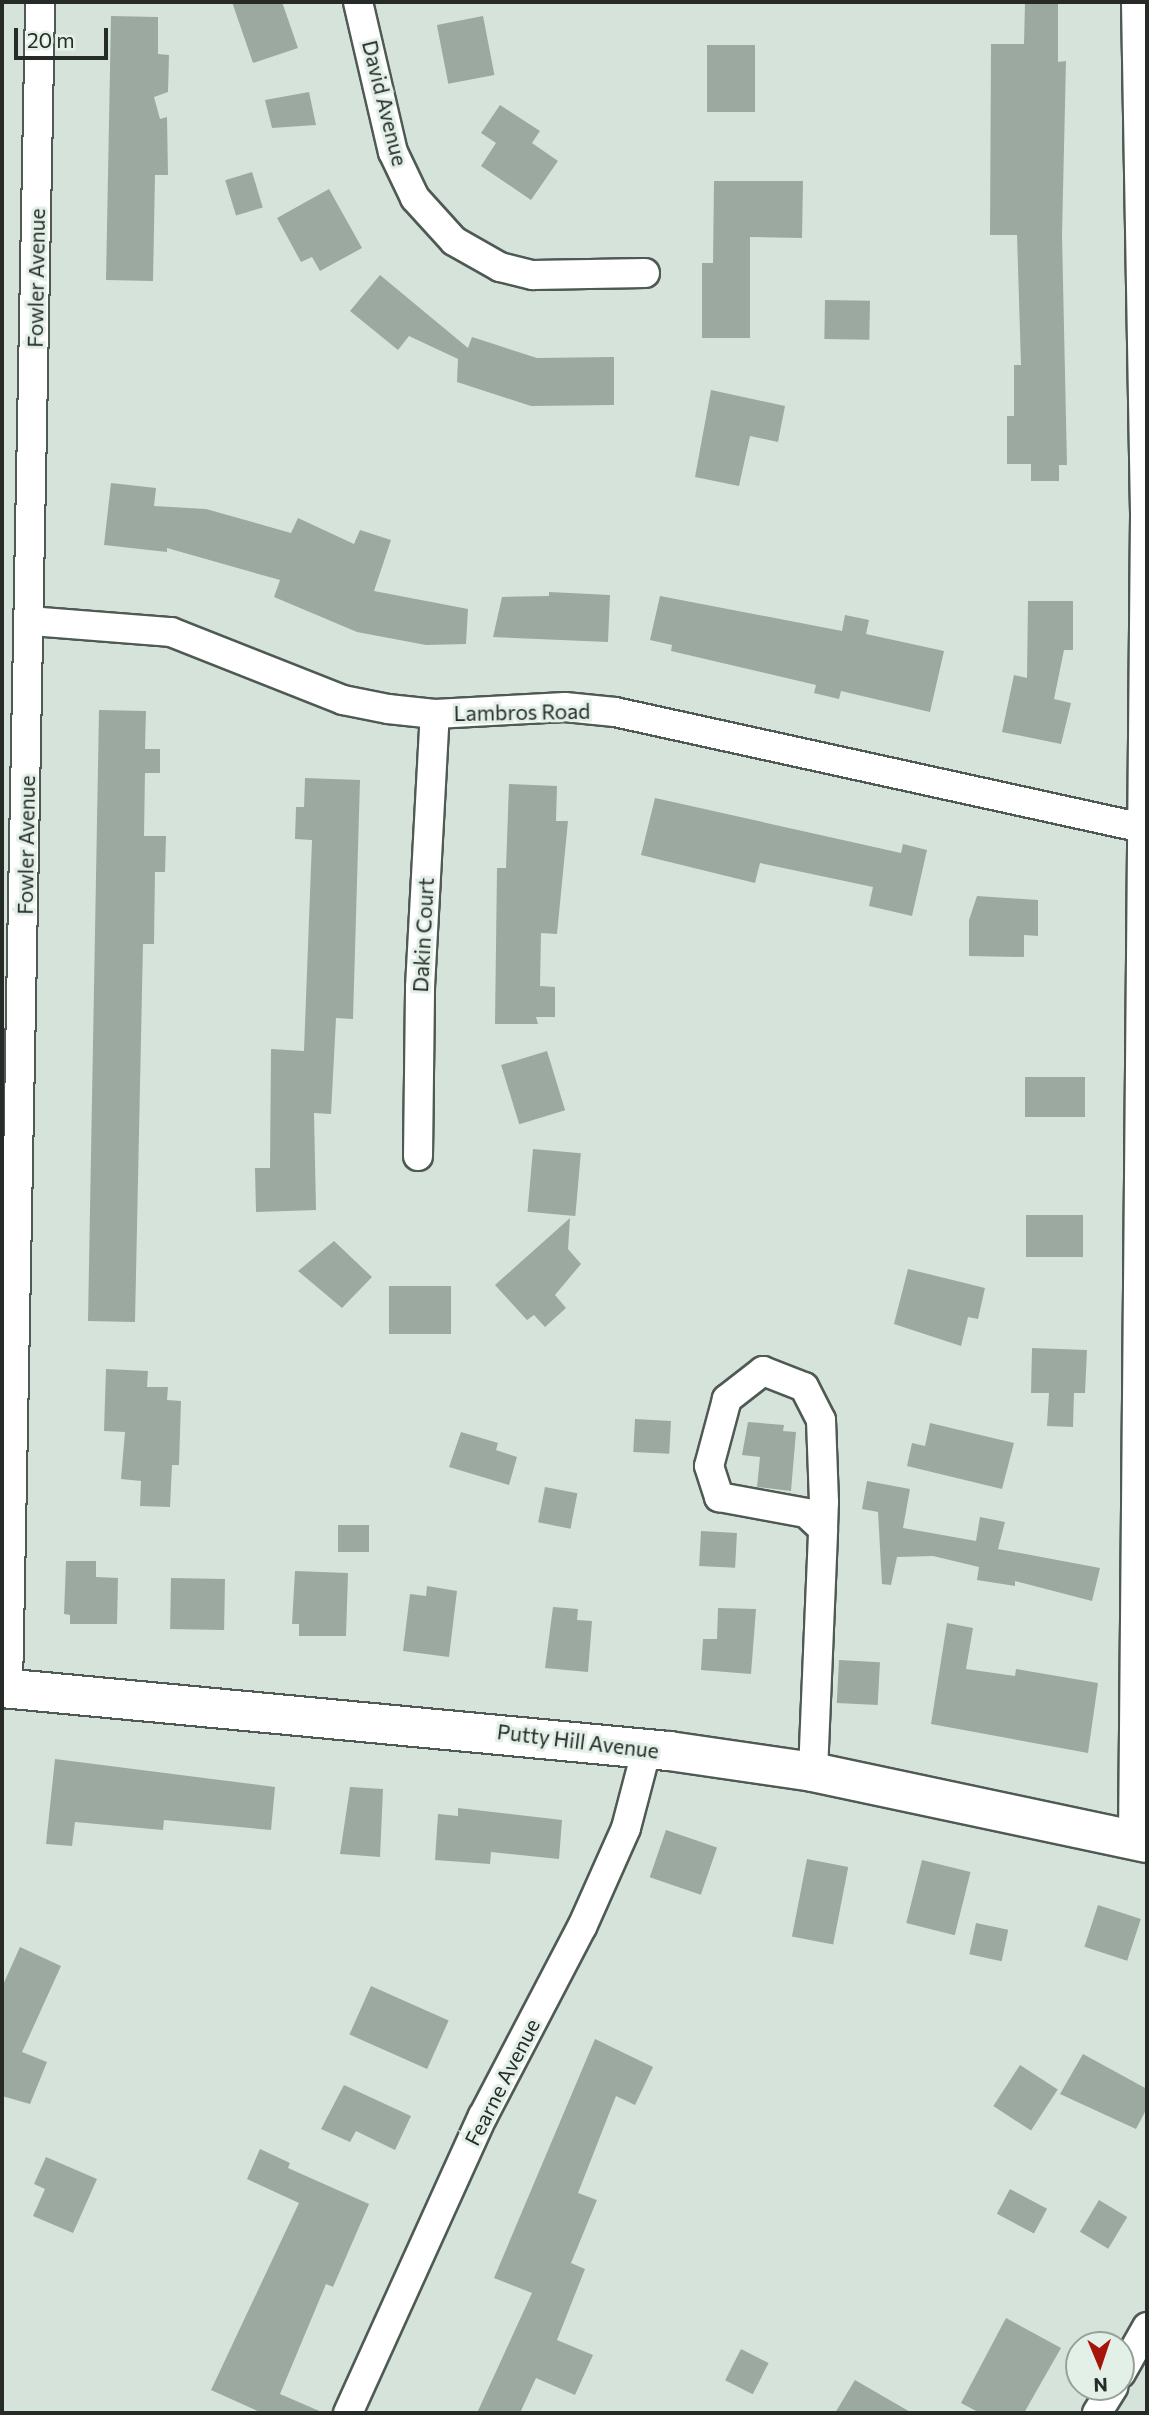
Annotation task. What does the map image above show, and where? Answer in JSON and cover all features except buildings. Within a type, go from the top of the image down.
[{"type":"main road","name":"Putty Hill Avenue","points":[[5,1688],[647,1748],[813,1772],[1140,1841]]},
{"type":"street","name":"Fowler Avenue","points":[[5,1688],[30,621],[40,2]]},
{"type":"street","name":"David Avenue","points":[[358,2],[393,152],[415,198],[454,241],[500,267],[533,275],[645,272]]},
{"type":"street","points":[[1136,2],[1145,513],[1140,1841]]},
{"type":"street","name":"Lambros Road","points":[[30,621],[171,632],[343,700],[435,713],[565,707],[615,712],[1143,828]]},
{"type":"street","name":"Dakin Court","points":[[418,1156],[420,986],[435,713]]},
{"type":"street","points":[[813,1772],[823,1529],[821,1420],[804,1387],[763,1371],[727,1399],[709,1466],[719,1497],[806,1513],[823,1529]]},
{"type":"street","name":"Fearne Avenue","points":[[348,2413],[483,2116],[587,1914],[626,1828],[647,1748]]},
{"type":"street","points":[[1135,2348],[1147,2327]]}]
